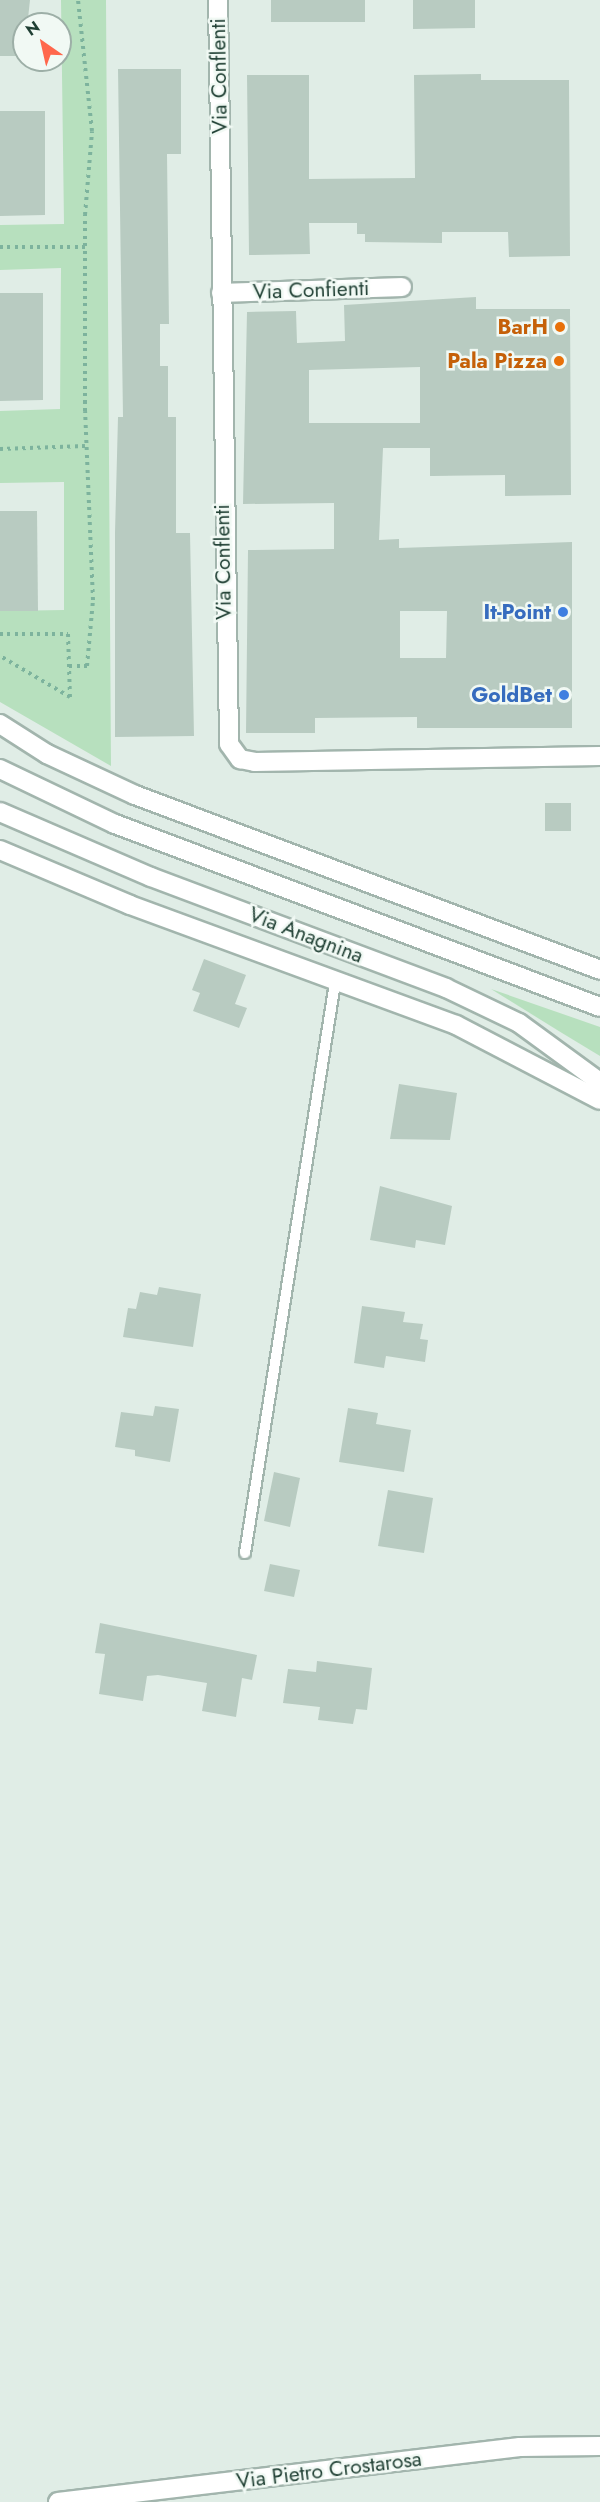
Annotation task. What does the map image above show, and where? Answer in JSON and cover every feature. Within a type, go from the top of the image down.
[{"type":"street","name":"Via Conflenti","points":[[218,0],[225,731],[233,752],[255,762],[600,756]]},
{"type":"street","name":"Via Confienti","points":[[220,293],[402,287]]},
{"type":"street","points":[[0,723],[47,754],[135,795],[600,970]]},
{"type":"street","name":"Via Anagnina","points":[[0,769],[107,821],[600,1007]]},
{"type":"street","name":"Via Anagnina","points":[[0,812],[85,850],[446,988],[527,1029],[600,1082]]},
{"type":"street","name":"Via Anagnina","points":[[0,850],[335,982],[456,1025],[600,1100]]},
{"type":"street","name":"Via Pietro Crostarosa","points":[[58,2502],[520,2447],[600,2446]]},
{"type":"lane","points":[[245,1553],[335,982]]},
{"type":"path","points":[[69,666],[87,666],[93,600],[85,446],[85,247],[92,131],[78,0]]},
{"type":"path","points":[[0,247],[85,247]]},
{"type":"path","points":[[0,448],[85,446]]},
{"type":"path","points":[[0,634],[68,634],[70,697],[0,656]]},
{"type":"green space","points":[[61,0],[106,0],[111,766],[0,702],[0,611],[64,610],[64,482],[0,483],[0,411],[60,409],[61,268],[0,270],[0,225],[64,224],[62,72],[72,72],[72,12],[61,12]]},
{"type":"green space","points":[[491,989],[600,1027],[600,1056],[562,1033]]},
{"type":"building","points":[[0,0],[30,0],[29,12],[12,12],[12,56],[0,56]]},
{"type":"building","points":[[271,0],[365,0],[365,22],[271,22]]},
{"type":"building","points":[[413,0],[475,0],[475,28],[413,29]]},
{"type":"building","points":[[118,69],[181,69],[181,154],[167,154],[169,324],[160,324],[160,366],[168,366],[168,417],[176,417],[176,533],[190,533],[194,736],[115,737],[115,533],[118,417],[123,417]]},
{"type":"building","points":[[481,74],[481,80],[569,80],[570,256],[509,257],[508,232],[442,232],[442,243],[365,242],[365,234],[357,234],[357,223],[309,223],[310,254],[249,255],[247,75],[309,75],[309,179],[415,178],[414,75]]},
{"type":"building","points":[[0,111],[45,111],[45,215],[0,216]]},
{"type":"building","points":[[0,293],[43,293],[43,400],[0,401]]},
{"type":"building","points":[[476,297],[476,309],[570,309],[571,495],[505,496],[505,475],[430,476],[430,448],[383,448],[379,540],[399,539],[399,548],[572,542],[572,728],[417,728],[417,717],[315,718],[315,733],[246,733],[248,550],[334,549],[334,503],[243,504],[247,312],[296,311],[297,343],[345,341],[344,305]],"holes":[[[420,367],[420,423],[309,423],[309,370]],[[400,611],[447,611],[446,658],[400,658]]]},
{"type":"building","points":[[0,511],[37,511],[38,611],[0,611]]},
{"type":"building","points":[[545,803],[571,803],[571,831],[545,831]]},
{"type":"building","points":[[204,959],[246,975],[235,1004],[247,1008],[239,1028],[193,1011],[200,993],[192,990]]},
{"type":"building","points":[[399,1084],[457,1093],[450,1140],[390,1139]]},
{"type":"building","points":[[380,1186],[452,1206],[445,1245],[416,1240],[415,1248],[370,1240]]},
{"type":"building","points":[[159,1287],[201,1294],[193,1347],[123,1337],[128,1308],[136,1309],[140,1292],[157,1295]]},
{"type":"building","points":[[362,1306],[405,1312],[403,1322],[423,1324],[420,1339],[428,1340],[425,1362],[386,1356],[384,1368],[354,1363]]},
{"type":"building","points":[[155,1406],[179,1409],[170,1462],[135,1456],[135,1450],[115,1447],[121,1412],[153,1416]]},
{"type":"building","points":[[348,1408],[378,1413],[376,1424],[411,1430],[404,1472],[339,1462]]},
{"type":"building","points":[[274,1472],[300,1478],[290,1527],[264,1521]]},
{"type":"building","points":[[388,1490],[433,1498],[424,1553],[378,1546]]},
{"type":"building","points":[[270,1564],[300,1570],[294,1597],[264,1591]]},
{"type":"building","points":[[100,1623],[257,1655],[252,1680],[242,1678],[236,1717],[202,1711],[207,1683],[158,1675],[147,1676],[143,1701],[99,1694],[105,1654],[95,1653]]},
{"type":"building","points":[[317,1661],[372,1668],[367,1710],[356,1709],[353,1724],[318,1720],[320,1707],[283,1703],[288,1669],[316,1672]]},
{"type":"place","name":"BarH","points":[[560,327]]},
{"type":"place","name":"Pala Pizza","points":[[559,361]]},
{"type":"place","name":"It-Point","points":[[563,612]]},
{"type":"place","name":"GoldBet","points":[[564,695]]}]
